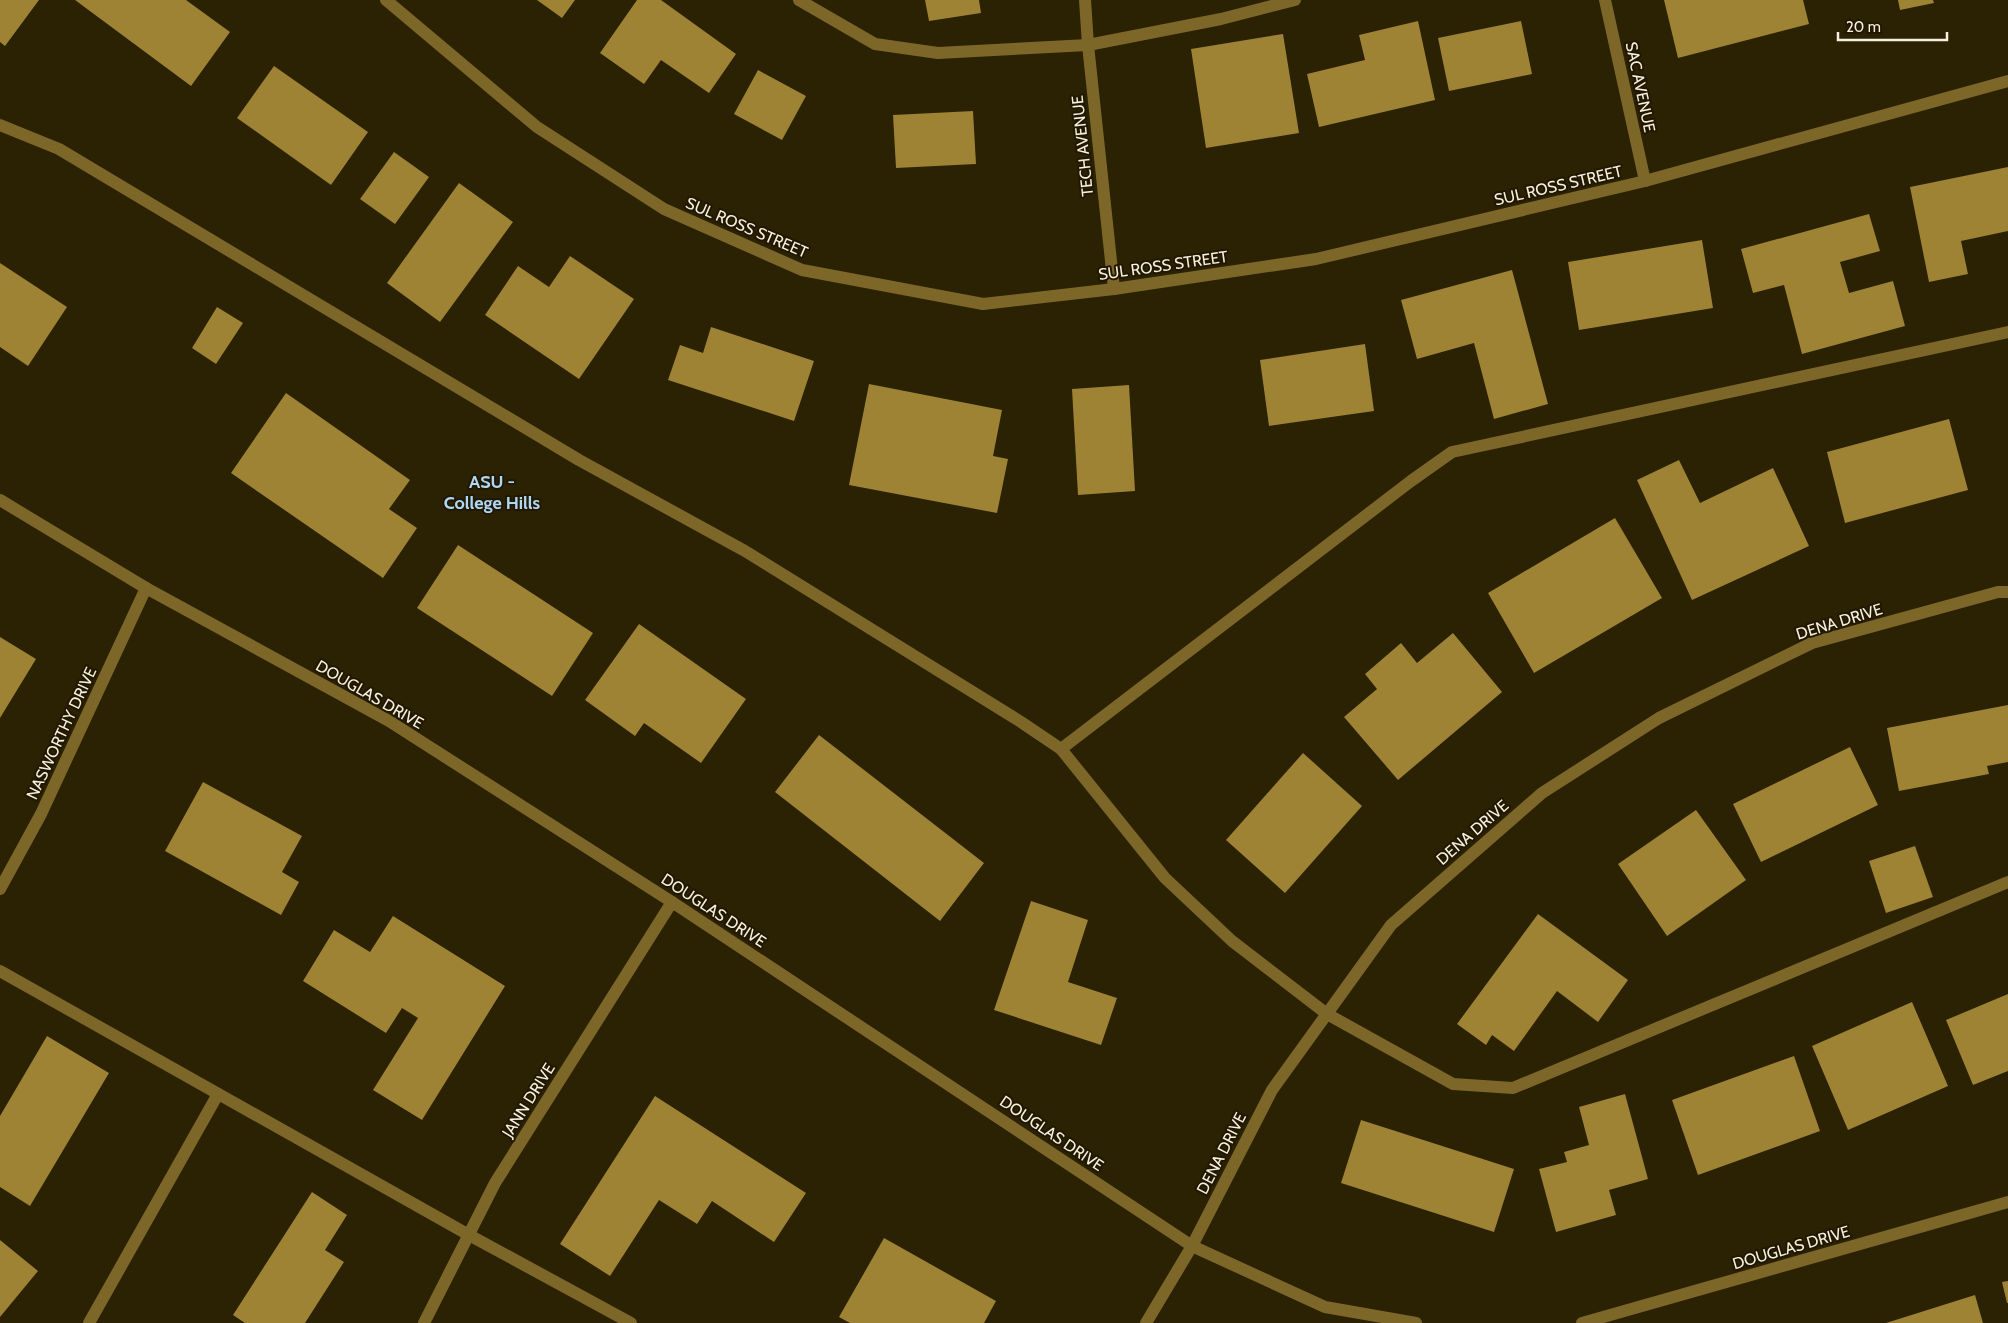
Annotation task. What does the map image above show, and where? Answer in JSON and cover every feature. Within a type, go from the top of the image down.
[{"type":"street","name":"SUL ROSS STREET","points":[[386,0],[537,127],[664,210],[802,270],[984,304],[1114,289],[1316,259],[1645,181],[2008,81]]},
{"type":"street","points":[[799,0],[876,44],[938,53],[1088,45],[1221,19],[1294,0]]},
{"type":"street","name":"TECH AVENUE","points":[[1085,0],[1088,45],[1114,289]]},
{"type":"street","name":"SAC AVENUE","points":[[1605,0],[1645,181]]},
{"type":"street","points":[[0,125],[59,149],[579,460],[745,551],[1062,749],[1165,878],[1232,941],[1327,1014],[1453,1084],[1513,1088],[2008,882]]},
{"type":"street","points":[[1062,749],[1411,481],[1452,452],[2008,332]]},
{"type":"street","name":"DOUGLAS DRIVE","points":[[0,500],[146,588],[389,721],[672,902],[1192,1246],[1325,1307],[1416,1323]]},
{"type":"street","name":"NASWORTHY DRIVE","points":[[0,890],[41,814],[146,588]]},
{"type":"street","name":"DENA DRIVE","points":[[1146,1323],[1192,1246],[1272,1090],[1391,925],[1542,792],[1659,718],[1812,643],[1998,592],[2008,592]]},
{"type":"street","name":"JANN DRIVE","points":[[424,1323],[495,1183],[672,902]]},
{"type":"street","points":[[0,971],[469,1235],[631,1323]]},
{"type":"street","points":[[89,1323],[218,1094]]},
{"type":"street","name":"DOUGLAS DRIVE","points":[[1582,1323],[2008,1202]]},
{"type":"building","points":[[0,0],[39,0],[5,46],[0,42]]},
{"type":"building","points":[[75,0],[186,0],[230,32],[191,86]]},
{"type":"building","points":[[537,0],[575,0],[562,18]]},
{"type":"building","points":[[637,0],[661,0],[736,54],[709,93],[661,60],[644,84],[600,53]]},
{"type":"building","points":[[925,0],[979,0],[981,13],[929,21]]},
{"type":"building","points":[[1664,0],[1803,0],[1809,24],[1678,58]]},
{"type":"building","points":[[1898,0],[1933,0],[1934,3],[1900,10]]},
{"type":"building","points":[[1418,21],[1435,100],[1319,127],[1307,74],[1365,60],[1359,35]]},
{"type":"building","points":[[1521,21],[1532,74],[1449,91],[1438,38]]},
{"type":"building","points":[[1283,34],[1299,133],[1206,148],[1191,49]]},
{"type":"building","points":[[274,66],[368,132],[331,185],[237,118]]},
{"type":"building","points":[[758,70],[806,96],[782,140],[734,114]]},
{"type":"building","points":[[973,111],[976,164],[896,168],[893,115]]},
{"type":"building","points":[[394,152],[429,177],[395,224],[360,199]]},
{"type":"building","points":[[2008,167],[2008,231],[1961,241],[1968,274],[1929,282],[1910,187]]},
{"type":"building","points":[[459,183],[513,222],[440,322],[387,283]]},
{"type":"building","points":[[1869,214],[1880,251],[1840,262],[1849,293],[1893,281],[1905,326],[1802,354],[1784,285],[1753,293],[1741,249]]},
{"type":"building","points":[[1702,240],[1713,308],[1579,330],[1568,262]]},
{"type":"building","points":[[570,256],[634,299],[579,379],[485,315],[518,266],[549,287]]},
{"type":"building","points":[[0,263],[67,307],[28,366],[0,347]]},
{"type":"building","points":[[1512,270],[1548,404],[1494,419],[1474,343],[1417,359],[1401,300]]},
{"type":"building","points":[[217,307],[243,323],[216,364],[192,348]]},
{"type":"building","points":[[711,327],[814,361],[794,421],[668,380],[680,345],[703,353]]},
{"type":"building","points":[[1365,344],[1374,411],[1269,426],[1260,360]]},
{"type":"building","points":[[869,384],[1002,410],[993,456],[1008,459],[997,513],[849,485]]},
{"type":"building","points":[[1129,385],[1135,491],[1078,495],[1072,389]]},
{"type":"building","points":[[286,393],[410,480],[389,509],[417,528],[383,578],[231,473]]},
{"type":"building","points":[[1949,419],[1968,490],[1845,523],[1827,452]]},
{"type":"building","points":[[1679,460],[1700,503],[1773,468],[1809,546],[1692,600],[1637,480]]},
{"type":"building","points":[[1615,518],[1662,598],[1534,673],[1488,593]]},
{"type":"building","points":[[458,545],[593,633],[552,696],[417,608]]},
{"type":"building","points":[[639,624],[746,699],[701,763],[644,723],[635,736],[585,700]]},
{"type":"building","points":[[1453,633],[1502,692],[1398,780],[1344,717],[1377,689],[1365,674],[1401,643],[1417,663]]},
{"type":"building","points":[[0,637],[36,659],[0,718]]},
{"type":"building","points":[[2008,705],[2008,762],[1987,766],[1989,774],[1899,791],[1887,728]]},
{"type":"building","points":[[819,735],[984,863],[940,921],[775,792]]},
{"type":"building","points":[[1850,747],[1878,805],[1761,862],[1733,804]]},
{"type":"building","points":[[1303,753],[1362,806],[1285,893],[1226,840]]},
{"type":"building","points":[[203,782],[302,836],[282,872],[299,882],[281,915],[165,851]]},
{"type":"building","points":[[1696,810],[1746,880],[1667,936],[1618,864]]},
{"type":"building","points":[[1915,846],[1933,897],[1886,913],[1869,861]]},
{"type":"building","points":[[1031,901],[1088,920],[1068,982],[1117,998],[1101,1045],[994,1010]]},
{"type":"building","points":[[1538,914],[1628,980],[1598,1022],[1557,991],[1514,1051],[1492,1035],[1486,1045],[1457,1024]]},
{"type":"building","points":[[393,916],[505,986],[422,1120],[373,1090],[418,1018],[402,1008],[386,1033],[303,981],[334,930],[370,952]]},
{"type":"building","points":[[2008,994],[2008,1071],[1973,1085],[1946,1020]]},
{"type":"building","points":[[1912,1002],[1948,1086],[1848,1130],[1812,1046]]},
{"type":"building","points":[[47,1036],[109,1073],[30,1206],[0,1187],[0,1116]]},
{"type":"building","points":[[1794,1056],[1820,1131],[1698,1175],[1672,1100]]},
{"type":"building","points":[[1625,1094],[1648,1179],[1609,1190],[1616,1215],[1556,1232],[1539,1169],[1567,1162],[1564,1152],[1589,1145],[1579,1107]]},
{"type":"building","points":[[655,1096],[806,1193],[774,1242],[712,1201],[697,1224],[659,1200],[610,1276],[560,1244]]},
{"type":"building","points":[[1361,1120],[1514,1169],[1494,1232],[1341,1183]]},
{"type":"building","points":[[312,1192],[347,1215],[325,1250],[344,1262],[305,1323],[245,1323],[233,1315]]},
{"type":"building","points":[[884,1238],[996,1301],[984,1323],[850,1323],[839,1317]]},
{"type":"building","points":[[0,1240],[38,1271],[0,1317]]},
{"type":"building","points":[[2008,1281],[2008,1303],[2007,1303],[2002,1282]]},
{"type":"building","points":[[1975,1295],[1983,1323],[1886,1323]]},
{"type":"district","name":"ASU - College Hills","points":[[492,492]]}]
